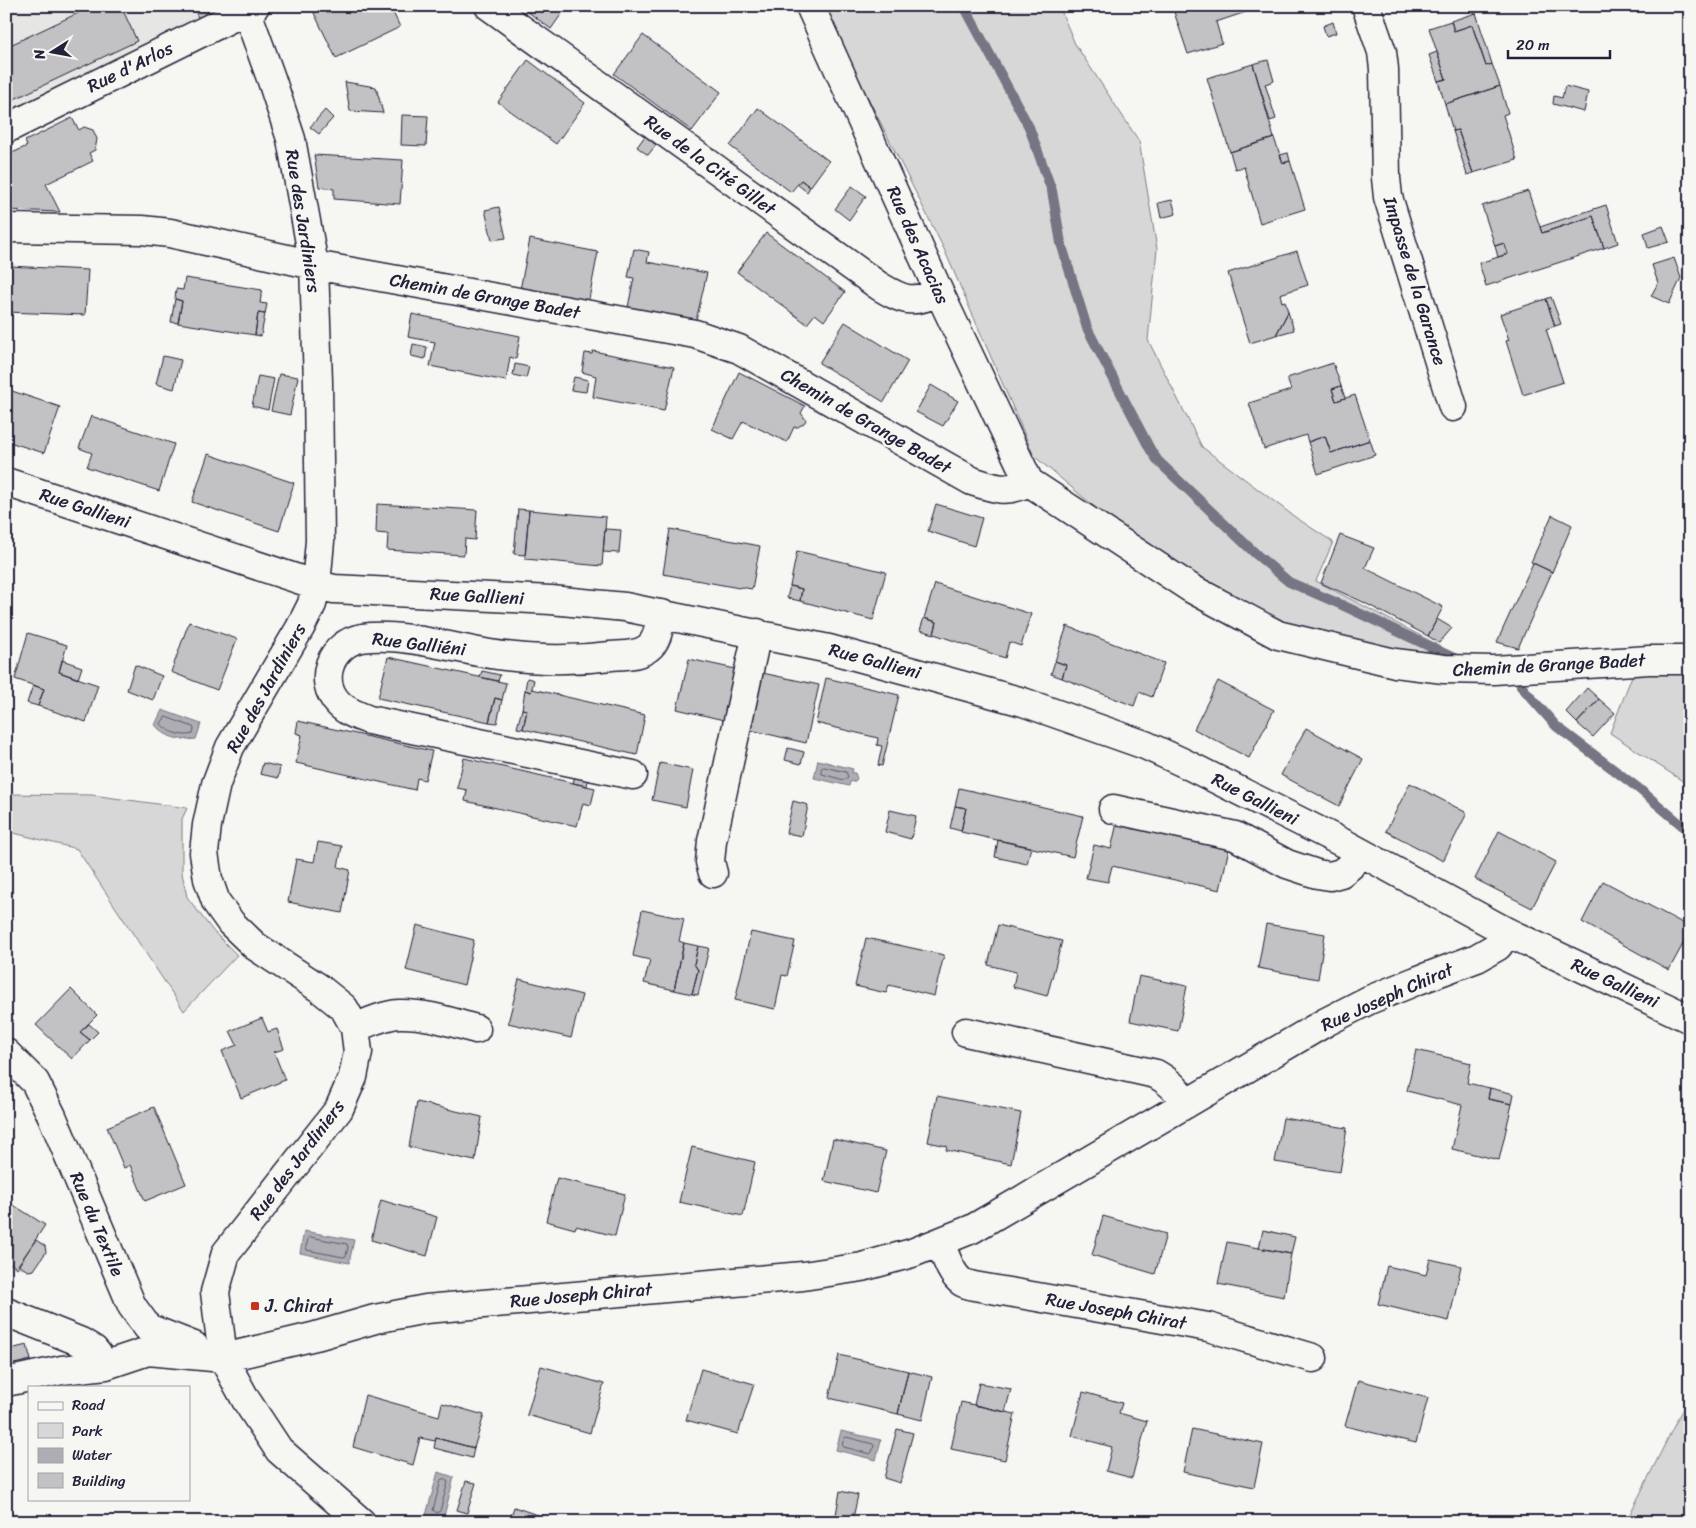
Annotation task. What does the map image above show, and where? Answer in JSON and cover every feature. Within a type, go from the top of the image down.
[{"type":"street","name":"Rue de la Cité Gillet","points":[[489,6],[879,286],[895,295],[910,300],[922,299],[939,292]]},
{"type":"street","name":"Rue des Acacias","points":[[810,6],[939,292],[1029,482]]},
{"type":"street","name":"Impasse de la Garance","points":[[1366,6],[1382,52],[1384,69],[1388,197],[1453,407]]},
{"type":"street","name":"Rue d'Arlos","points":[[6,129],[249,8]]},
{"type":"street","name":"Rue des Jardiniers","points":[[223,1358],[215,1292],[226,1252],[339,1109],[353,1077],[358,1052],[355,1028],[344,1008],[319,988],[255,946],[231,923],[216,902],[208,879],[204,853],[207,825],[216,784],[230,747],[300,628],[312,604],[316,585],[320,540],[314,265],[290,139],[249,8]]},
{"type":"street","name":"Chemin de Grange Badet","points":[[6,228],[142,230],[170,233],[314,265],[695,334],[740,349],[972,482],[999,490],[1015,488],[1029,482],[1192,589],[1278,635],[1395,663],[1444,670],[1494,670],[1649,660],[1690,660]]},
{"type":"street","name":"Rue Gallieni","points":[[6,482],[316,585],[334,589],[551,600],[625,607],[829,649],[1012,699],[1145,745],[1184,763],[1359,852],[1507,932],[1690,1019]]},
{"type":"street","name":"Rue Galliéni","points":[[633,775],[368,720],[340,705],[329,686],[328,670],[337,650],[349,642],[363,638],[414,640],[519,658],[559,660],[633,654],[646,650],[654,642],[662,614]]},
{"type":"street","points":[[713,873],[710,862],[712,841],[757,633]]},
{"type":"street","points":[[1113,809],[1235,836],[1287,864],[1317,874],[1330,876],[1341,873],[1350,866],[1359,852]]},
{"type":"street","name":"Rue Joseph Chirat","points":[[6,1382],[62,1370],[106,1365],[148,1351],[223,1358],[316,1336],[375,1319],[426,1309],[803,1276],[862,1267],[912,1253],[972,1228],[1326,1022],[1400,987],[1477,958],[1498,946],[1507,932]]},
{"type":"street","points":[[355,1028],[379,1018],[398,1014],[436,1018],[476,1029]]},
{"type":"street","points":[[966,1032],[1156,1074],[1174,1086],[1186,1104]]},
{"type":"street","name":"Rue du Textile","points":[[6,1053],[35,1082],[52,1116],[132,1306],[148,1328],[223,1358]]},
{"type":"street","name":"Rue Joseph Chirat","points":[[940,1242],[948,1262],[955,1273],[962,1282],[974,1286],[1208,1327],[1313,1358]]},
{"type":"street","points":[[6,1312],[81,1342],[94,1350],[106,1365]]},
{"type":"street","points":[[223,1358],[246,1400],[279,1450],[361,1522]]},
{"type":"shaded area","points":[[6,6],[226,6],[6,113]]},
{"type":"green space","points":[[822,6],[1059,6],[1075,44],[1139,141],[1157,249],[1148,340],[1202,447],[1295,517],[1333,542],[1316,581],[1442,647],[1430,661],[1276,626],[1152,555],[1034,456],[944,249]]},
{"type":"green space","points":[[1690,663],[1690,786],[1610,733],[1635,668]]},
{"type":"green space","points":[[6,794],[92,795],[187,808],[182,819],[182,873],[187,897],[213,931],[237,955],[184,1011],[77,849],[6,831]]},
{"type":"green space","points":[[1690,1394],[1690,1522],[1637,1522],[1629,1516]]},
{"type":"water","points":[[162,710],[201,724],[196,739],[174,738],[159,729],[155,725]]},
{"type":"water","points":[[818,760],[853,769],[852,773],[855,773],[857,779],[850,782],[849,786],[814,778]]},
{"type":"water","points":[[304,1231],[354,1240],[349,1263],[300,1253]]},
{"type":"water","points":[[841,1431],[881,1440],[876,1460],[836,1450]]},
{"type":"water","points":[[438,1472],[454,1477],[443,1520],[426,1515]]},
{"type":"building","points":[[93,6],[121,6],[137,41],[6,103],[6,47]]},
{"type":"building","points":[[192,6],[226,6],[199,19]]},
{"type":"building","points":[[327,6],[390,6],[400,27],[336,58],[314,13]]},
{"type":"building","points":[[520,6],[567,6],[551,29]]},
{"type":"building","points":[[1182,6],[1244,6],[1246,12],[1216,22],[1222,43],[1188,54],[1173,9]]},
{"type":"building","points":[[1476,13],[1492,64],[1486,66],[1472,25],[1454,31],[1451,21]]},
{"type":"building","points":[[1451,21],[1454,31],[1472,25],[1486,66],[1492,64],[1500,86],[1445,104],[1438,81],[1446,79],[1429,28]]},
{"type":"building","points":[[1333,22],[1336,33],[1326,36],[1323,26]]},
{"type":"building","points":[[643,35],[721,92],[692,131],[614,74]]},
{"type":"building","points":[[1437,52],[1446,79],[1438,81],[1429,55]]},
{"type":"building","points":[[528,60],[585,103],[556,144],[498,102]]},
{"type":"building","points":[[1268,60],[1274,81],[1265,84],[1276,119],[1270,121],[1253,64]]},
{"type":"building","points":[[1253,64],[1274,138],[1230,152],[1207,78]]},
{"type":"building","points":[[345,82],[376,87],[383,113],[350,111]]},
{"type":"building","points":[[1500,86],[1508,113],[1503,115],[1517,160],[1473,173],[1458,130],[1453,131],[1445,104]]},
{"type":"building","points":[[1565,86],[1588,92],[1584,112],[1553,104],[1554,96],[1562,98]]},
{"type":"building","points":[[758,108],[829,161],[810,187],[801,180],[791,192],[730,146]]},
{"type":"building","points":[[325,110],[333,118],[319,134],[310,127]]},
{"type":"building","points":[[402,115],[428,116],[426,146],[401,145]]},
{"type":"building","points":[[72,118],[79,130],[84,127],[93,130],[97,139],[95,150],[89,153],[93,161],[46,184],[60,212],[6,210],[6,156],[27,146],[25,141]]},
{"type":"building","points":[[1458,130],[1473,173],[1467,175],[1453,131]]},
{"type":"building","points":[[645,136],[656,145],[648,155],[637,147]]},
{"type":"building","points":[[1274,138],[1283,163],[1290,161],[1305,209],[1260,223],[1244,167],[1235,169],[1230,152]]},
{"type":"building","points":[[1288,153],[1290,161],[1283,163],[1280,155]]},
{"type":"building","points":[[314,155],[403,160],[400,204],[334,199],[334,189],[319,187]]},
{"type":"building","points":[[801,180],[810,187],[807,192],[797,184]]},
{"type":"building","points":[[852,186],[866,196],[849,220],[835,209]]},
{"type":"building","points":[[1528,191],[1542,233],[1593,216],[1604,248],[1486,286],[1479,263],[1508,254],[1504,243],[1495,246],[1482,206]]},
{"type":"building","points":[[1172,200],[1176,214],[1161,218],[1158,203]]},
{"type":"building","points":[[1606,205],[1618,243],[1604,248],[1593,216],[1542,233],[1540,227]]},
{"type":"building","points":[[499,207],[506,238],[492,240],[485,210]]},
{"type":"building","points":[[1663,226],[1669,242],[1648,248],[1644,233]]},
{"type":"building","points":[[766,233],[845,292],[824,321],[815,314],[807,324],[737,272]]},
{"type":"building","points":[[530,239],[598,252],[588,304],[520,290]]},
{"type":"building","points":[[1504,243],[1508,254],[1498,257],[1495,246]]},
{"type":"building","points":[[634,249],[649,252],[647,262],[707,273],[695,325],[627,312],[634,278],[628,277]]},
{"type":"building","points":[[1297,251],[1308,285],[1280,294],[1282,302],[1285,301],[1288,312],[1276,335],[1250,343],[1228,273]]},
{"type":"building","points":[[1674,258],[1681,278],[1669,304],[1651,296],[1658,283],[1652,265]]},
{"type":"building","points":[[8,266],[88,270],[85,315],[6,312]]},
{"type":"building","points":[[185,278],[262,290],[260,303],[267,304],[265,314],[258,313],[255,335],[178,323],[182,301],[175,299],[176,289],[183,290]]},
{"type":"building","points":[[1551,297],[1561,324],[1555,326],[1546,299]]},
{"type":"building","points":[[175,299],[182,301],[178,323],[171,322]]},
{"type":"building","points":[[1546,299],[1555,326],[1546,329],[1563,382],[1523,395],[1506,341],[1509,340],[1500,314]]},
{"type":"building","points":[[1288,312],[1294,330],[1276,335]]},
{"type":"building","points":[[258,313],[265,314],[261,336],[255,335]]},
{"type":"building","points":[[412,314],[520,336],[516,359],[510,357],[506,381],[430,366],[435,342],[408,337]]},
{"type":"building","points":[[845,322],[908,361],[884,402],[819,363]]},
{"type":"building","points":[[413,344],[427,347],[425,359],[411,356]]},
{"type":"building","points":[[593,351],[674,367],[664,411],[593,397],[596,376],[582,372],[585,353],[592,354]]},
{"type":"building","points":[[163,356],[181,360],[174,389],[156,384]]},
{"type":"building","points":[[1333,363],[1341,386],[1332,389],[1336,401],[1355,395],[1370,440],[1331,453],[1325,436],[1308,442],[1306,435],[1264,449],[1249,403],[1291,390],[1287,378]]},
{"type":"building","points":[[515,364],[529,367],[526,378],[513,375]]},
{"type":"building","points":[[739,372],[805,406],[801,413],[806,420],[798,427],[794,427],[787,442],[743,421],[733,439],[712,429]]},
{"type":"building","points":[[279,374],[298,377],[290,415],[271,411]]},
{"type":"building","points":[[258,376],[274,379],[268,410],[252,406]]},
{"type":"building","points":[[574,377],[588,380],[586,392],[571,390]]},
{"type":"building","points":[[931,385],[958,401],[943,426],[916,412]]},
{"type":"building","points":[[1341,386],[1345,398],[1336,401],[1332,389]]},
{"type":"building","points":[[6,389],[60,407],[44,453],[6,441]]},
{"type":"building","points":[[91,416],[174,444],[159,491],[87,467],[92,453],[79,448]]},
{"type":"building","points":[[1325,436],[1331,453],[1370,440],[1375,455],[1318,474],[1308,442]]},
{"type":"building","points":[[208,454],[294,483],[279,531],[192,502]]},
{"type":"building","points":[[377,504],[477,510],[475,540],[465,539],[464,555],[387,550],[388,534],[376,533]]},
{"type":"building","points":[[936,504],[982,518],[974,546],[928,531]]},
{"type":"building","points":[[518,509],[529,510],[525,555],[514,554]]},
{"type":"building","points":[[529,510],[606,517],[602,566],[525,559]]},
{"type":"building","points":[[1552,515],[1572,525],[1552,572],[1531,562]]},
{"type":"building","points":[[605,529],[621,530],[619,553],[603,552]]},
{"type":"building","points":[[670,529],[760,546],[752,589],[663,574]]},
{"type":"building","points":[[1340,535],[1374,548],[1365,568],[1443,607],[1428,636],[1361,601],[1321,583]]},
{"type":"building","points":[[797,551],[886,572],[873,620],[800,601],[802,589],[790,586]]},
{"type":"building","points":[[1533,563],[1552,572],[1518,648],[1497,642]]},
{"type":"building","points":[[935,584],[1031,614],[1021,646],[1009,642],[1005,658],[934,634],[937,622],[924,618]]},
{"type":"building","points":[[790,586],[802,589],[800,601],[787,598]]},
{"type":"building","points":[[924,618],[937,622],[934,634],[920,630]]},
{"type":"building","points":[[1437,619],[1452,628],[1439,643],[1428,636]]},
{"type":"building","points":[[189,622],[237,639],[217,690],[171,672]]},
{"type":"building","points":[[1067,626],[1164,663],[1152,697],[1139,692],[1134,706],[1062,678],[1066,665],[1055,661]]},
{"type":"building","points":[[28,633],[67,645],[59,672],[98,685],[86,722],[38,706],[44,689],[15,679]]},
{"type":"building","points":[[388,657],[506,683],[502,700],[495,698],[489,722],[378,698]]},
{"type":"building","points":[[689,659],[740,670],[728,721],[677,709]]},
{"type":"building","points":[[62,660],[82,667],[78,679],[59,672]]},
{"type":"building","points":[[1055,661],[1066,665],[1062,678],[1051,674]]},
{"type":"building","points":[[135,665],[162,676],[153,700],[127,690]]},
{"type":"building","points":[[482,671],[500,675],[498,681],[480,677]]},
{"type":"building","points":[[753,671],[819,685],[806,743],[742,728]]},
{"type":"building","points":[[527,678],[534,680],[531,692],[525,690]]},
{"type":"building","points":[[826,678],[899,695],[882,766],[878,765],[882,746],[877,745],[878,738],[816,723]]},
{"type":"building","points":[[1218,681],[1274,710],[1249,758],[1194,729]]},
{"type":"building","points":[[33,685],[44,689],[38,706],[27,703]]},
{"type":"building","points":[[1587,688],[1599,699],[1577,723],[1566,712]]},
{"type":"building","points":[[532,689],[645,715],[637,755],[523,729],[527,710],[522,709],[525,690],[531,692]]},
{"type":"building","points":[[495,698],[502,700],[497,723],[489,722]]},
{"type":"building","points":[[1599,699],[1615,713],[1593,737],[1577,723]]},
{"type":"building","points":[[522,709],[527,710],[523,729],[517,728]]},
{"type":"building","points":[[298,721],[432,751],[425,780],[417,778],[415,790],[296,763],[302,735],[296,733]]},
{"type":"building","points":[[1306,728],[1363,759],[1339,806],[1281,775]]},
{"type":"building","points":[[788,748],[804,752],[801,764],[785,760]]},
{"type":"building","points":[[464,758],[595,788],[591,805],[583,803],[577,826],[465,801],[467,790],[457,788]]},
{"type":"building","points":[[263,763],[280,767],[278,778],[260,774]]},
{"type":"building","points":[[660,763],[693,770],[686,807],[652,800]]},
{"type":"building","points":[[575,776],[588,779],[587,786],[573,783]]},
{"type":"building","points":[[1410,783],[1467,813],[1443,861],[1386,831]]},
{"type":"building","points":[[959,788],[1083,816],[1073,857],[961,832],[966,808],[955,806]]},
{"type":"building","points":[[793,801],[808,805],[802,836],[786,833]]},
{"type":"building","points":[[955,806],[966,808],[961,831],[950,828]]},
{"type":"building","points":[[890,810],[916,816],[911,839],[885,832]]},
{"type":"building","points":[[1117,823],[1229,848],[1220,890],[1112,866],[1108,882],[1086,878],[1094,845],[1111,849]]},
{"type":"building","points":[[1499,831],[1556,862],[1532,908],[1475,879]]},
{"type":"building","points":[[998,840],[1031,847],[1027,864],[995,857]]},
{"type":"building","points":[[318,842],[342,846],[338,867],[350,870],[342,913],[288,902],[296,859],[314,862]]},
{"type":"building","points":[[1603,881],[1690,927],[1690,931],[1669,970],[1582,922]]},
{"type":"building","points":[[642,910],[684,919],[679,941],[684,943],[674,990],[644,983],[650,960],[633,956]]},
{"type":"building","points":[[1266,924],[1325,934],[1318,979],[1258,968]]},
{"type":"building","points":[[417,925],[474,940],[464,985],[406,970]]},
{"type":"building","points":[[998,925],[1062,941],[1047,996],[1013,987],[1016,972],[988,965]]},
{"type":"building","points":[[751,932],[795,941],[787,976],[782,975],[775,1009],[735,1000]]},
{"type":"building","points":[[866,938],[944,955],[934,996],[889,985],[886,993],[855,986]]},
{"type":"building","points":[[684,943],[698,946],[694,964],[698,970],[692,994],[674,990]]},
{"type":"building","points":[[698,946],[709,948],[698,995],[692,994],[698,970],[694,964]]},
{"type":"building","points":[[1139,976],[1187,986],[1178,1031],[1130,1021]]},
{"type":"building","points":[[519,979],[582,995],[571,1038],[508,1023]]},
{"type":"building","points":[[71,989],[97,1015],[80,1032],[90,1040],[72,1059],[36,1025]]},
{"type":"building","points":[[262,1018],[268,1032],[277,1029],[284,1049],[274,1052],[285,1080],[241,1098],[222,1051],[237,1045],[230,1031]]},
{"type":"building","points":[[89,1024],[98,1032],[90,1040],[80,1032]]},
{"type":"building","points":[[1416,1050],[1471,1063],[1467,1083],[1490,1088],[1488,1099],[1512,1104],[1499,1160],[1452,1149],[1462,1105],[1407,1091]]},
{"type":"building","points":[[1490,1088],[1514,1094],[1512,1104],[1488,1099]]},
{"type":"building","points":[[937,1096],[1021,1113],[1011,1164],[946,1150],[947,1146],[928,1142]]},
{"type":"building","points":[[417,1102],[482,1117],[475,1161],[409,1147]]},
{"type":"building","points":[[154,1107],[186,1184],[145,1201],[130,1165],[124,1168],[107,1127]]},
{"type":"building","points":[[1283,1118],[1347,1128],[1340,1172],[1275,1162]]},
{"type":"building","points":[[833,1139],[886,1151],[876,1193],[824,1181]]},
{"type":"building","points":[[692,1147],[755,1162],[743,1216],[679,1202]]},
{"type":"building","points":[[557,1178],[625,1194],[615,1236],[576,1226],[575,1229],[546,1221]]},
{"type":"building","points":[[381,1200],[437,1217],[427,1256],[371,1240]]},
{"type":"building","points":[[7,1201],[45,1225],[17,1268],[6,1261]]},
{"type":"building","points":[[1103,1216],[1166,1234],[1155,1274],[1092,1255]]},
{"type":"building","points":[[1263,1230],[1295,1237],[1291,1254],[1259,1248]]},
{"type":"building","points":[[36,1240],[45,1246],[46,1252],[34,1270],[28,1271],[18,1265]]},
{"type":"building","points":[[1227,1242],[1291,1254],[1284,1297],[1218,1284]]},
{"type":"building","points":[[1430,1259],[1461,1266],[1449,1321],[1378,1304],[1387,1266],[1426,1275]]},
{"type":"building","points":[[27,1345],[31,1360],[6,1366],[6,1350]]},
{"type":"building","points":[[839,1355],[908,1371],[898,1414],[829,1398]]},
{"type":"building","points":[[541,1366],[604,1384],[590,1433],[527,1415]]},
{"type":"building","points":[[701,1369],[754,1384],[738,1434],[686,1420]]},
{"type":"building","points":[[908,1371],[932,1377],[922,1420],[898,1414]]},
{"type":"building","points":[[1358,1380],[1428,1398],[1416,1443],[1345,1426]]},
{"type":"building","points":[[979,1383],[1011,1389],[1005,1412],[974,1405]]},
{"type":"building","points":[[1083,1392],[1122,1403],[1119,1413],[1147,1421],[1132,1478],[1106,1471],[1112,1447],[1072,1436]]},
{"type":"building","points":[[365,1395],[439,1416],[442,1403],[484,1415],[474,1448],[436,1438],[435,1441],[420,1438],[413,1465],[353,1447]]},
{"type":"building","points":[[961,1402],[1015,1414],[1005,1460],[951,1449]]},
{"type":"building","points":[[897,1429],[913,1433],[900,1483],[884,1478]]},
{"type":"building","points":[[1192,1429],[1263,1444],[1254,1487],[1183,1472]]},
{"type":"building","points":[[436,1438],[474,1448],[472,1458],[434,1448]]},
{"type":"building","points":[[466,1481],[476,1483],[467,1513],[457,1510]]},
{"type":"building","points":[[840,1491],[858,1495],[853,1518],[836,1515]]},
{"type":"building","points":[[514,1507],[558,1522],[509,1522]]},
{"type":"waterway","points":[[964,6],[1029,127],[1052,191],[1061,243],[1087,328],[1158,461],[1257,555],[1289,582],[1454,658]]},
{"type":"waterway","points":[[1521,686],[1556,726],[1638,788],[1690,832]]},
{"type":"place","name":"J. Chirat","points":[[255,1306]]}]
